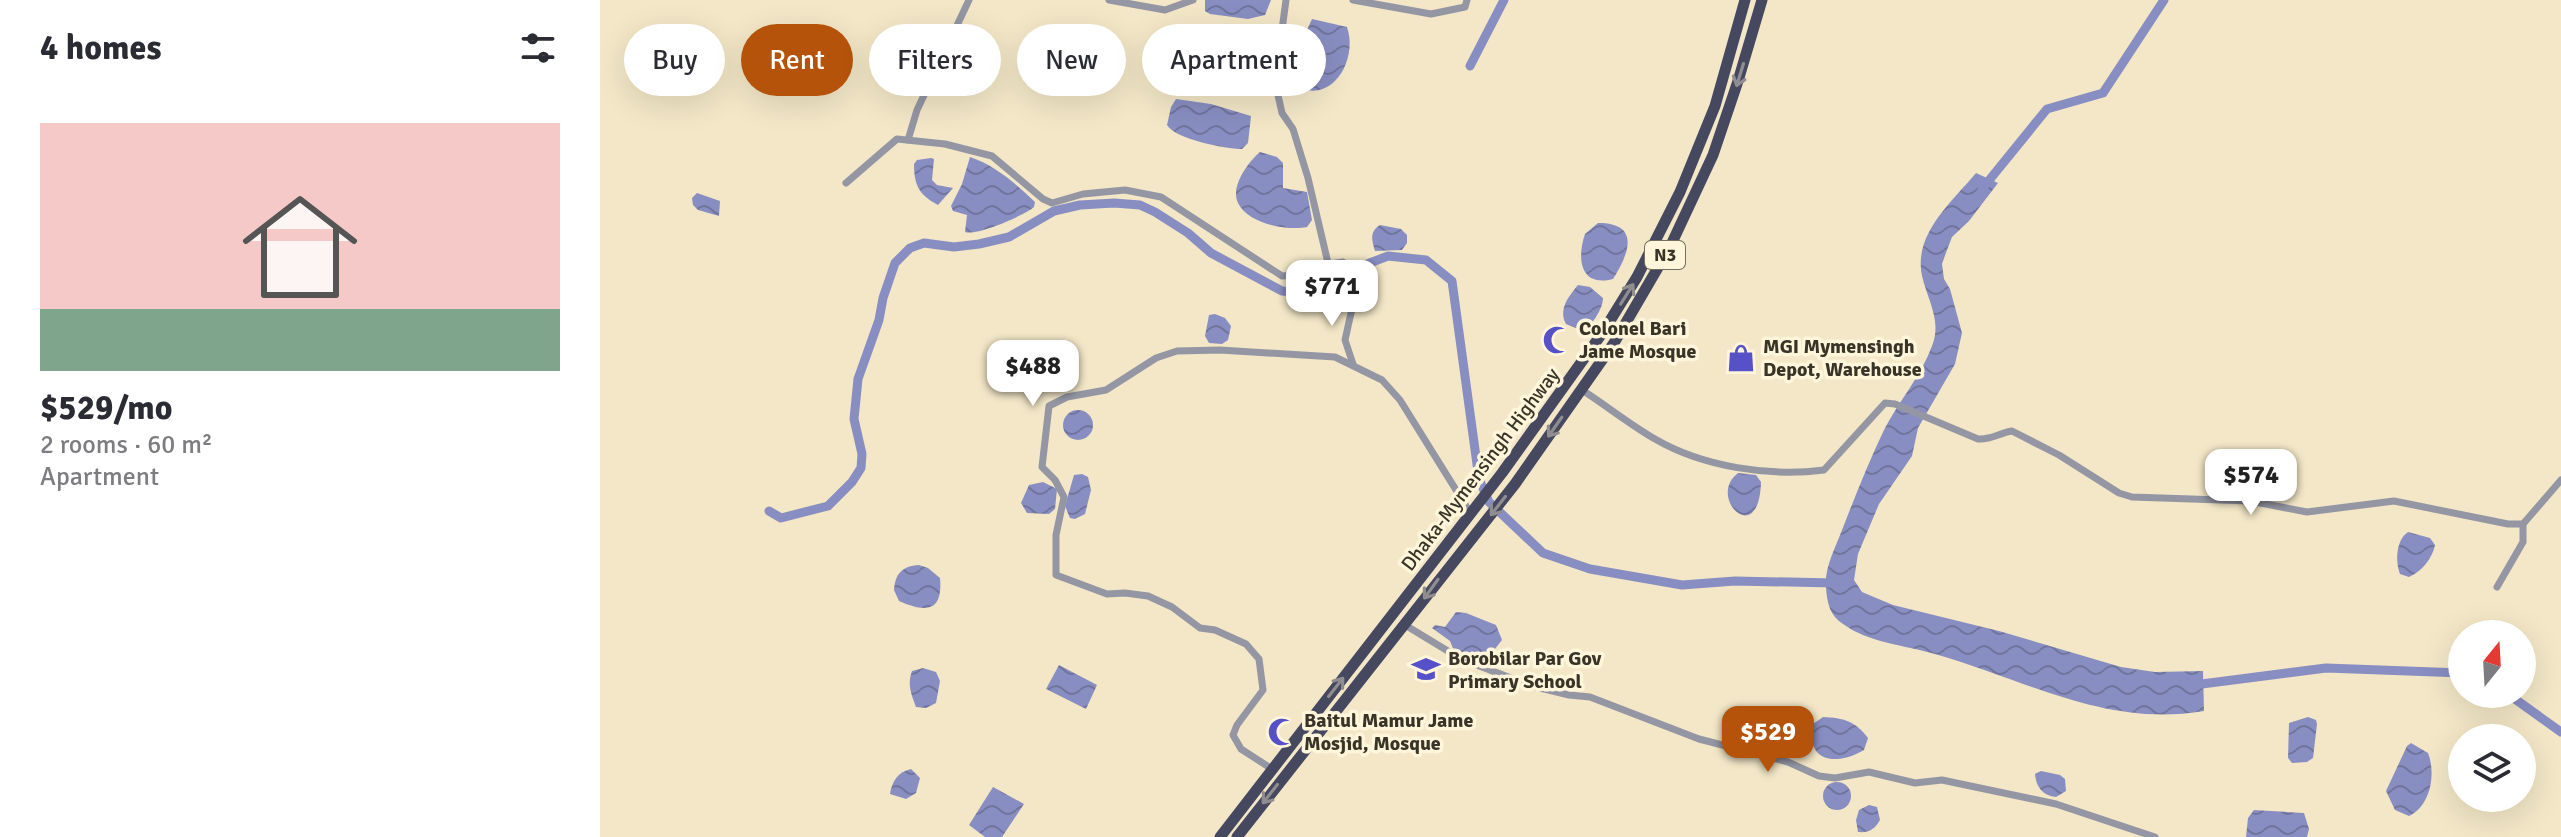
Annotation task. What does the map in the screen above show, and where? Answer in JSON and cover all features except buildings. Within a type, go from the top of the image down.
[{"type":"highway","name":"Dhaka-Mymensingh Highway","points":[[1220,837],[1471,514],[1603,332],[1637,277],[1680,192],[1715,106],[1745,0]]},
{"type":"highway","name":"Dhaka-Mymensingh Highway","points":[[1237,837],[1515,484],[1614,343],[1670,247],[1713,155],[1762,0]]},
{"type":"street","points":[[908,140],[917,110],[969,0]]},
{"type":"street","points":[[1109,0],[1165,10],[1193,0]]},
{"type":"street","points":[[1286,0],[1275,82],[1282,113],[1293,129],[1308,178],[1328,263]]},
{"type":"street","points":[[1353,0],[1431,14],[1465,7],[1467,0]]},
{"type":"street","points":[[846,183],[897,139],[945,144],[992,156],[1043,199],[1052,203],[1083,194],[1125,190],[1161,197],[1282,276],[1343,262],[1353,304],[1345,340],[1353,364]]},
{"type":"street","points":[[1272,769],[1241,749],[1233,735],[1263,690],[1259,659],[1246,644],[1215,630],[1200,628],[1172,607],[1148,596],[1107,594],[1056,575],[1056,535],[1064,497],[1055,480],[1042,467],[1049,406],[1067,397],[1106,390],[1156,358],[1177,351],[1220,350],[1335,357],[1382,380],[1400,400],[1471,514]]},
{"type":"street","points":[[1582,390],[1657,441],[1684,453],[1740,467],[1798,473],[1824,470],[1885,403],[1895,404],[1978,439],[1990,440],[2012,431],[2059,455],[2119,493],[2132,497],[2250,501],[2307,512],[2394,501],[2508,524],[2523,524]]},
{"type":"street","points":[[2497,587],[2523,542],[2523,524],[2561,480]]},
{"type":"street","points":[[1405,625],[1461,659],[1532,686],[1590,697],[1699,739],[1788,762],[1819,776],[1835,778],[1869,772],[1915,783],[1942,780],[2056,804],[2155,837]]},
{"type":"water","points":[[1205,0],[1271,0],[1265,15],[1248,19],[1210,14],[1205,11]]},
{"type":"water","points":[[1312,19],[1347,27],[1350,40],[1345,67],[1338,78],[1326,87],[1326,24],[1310,24]]},
{"type":"water","points":[[1176,99],[1211,104],[1251,116],[1248,143],[1242,149],[1224,147],[1180,135],[1167,125]]},
{"type":"water","points":[[1260,152],[1277,157],[1283,163],[1283,188],[1307,192],[1312,220],[1307,227],[1289,228],[1259,221],[1238,203],[1238,182]]},
{"type":"water","points":[[970,157],[1005,176],[1035,202],[1034,207],[990,228],[965,232],[967,215],[953,211],[951,206]]},
{"type":"water","points":[[934,159],[932,180],[937,185],[953,188],[938,205],[922,193],[915,178],[914,164],[917,160]]},
{"type":"water","points":[[1976,173],[1998,183],[1969,221],[1952,237],[1942,264],[1962,333],[1955,364],[1918,428],[1912,456],[1879,504],[1858,554],[1854,580],[1862,592],[1893,605],[1999,631],[2121,667],[2155,672],[2203,671],[2204,711],[2134,713],[2067,699],[1935,654],[1864,635],[1839,621],[1830,609],[1826,581],[1833,551],[1878,442],[1922,368],[1935,337],[1935,319],[1922,276],[1923,246],[1946,207]]},
{"type":"water","points":[[697,193],[720,201],[719,216],[698,210],[693,205],[692,198]]},
{"type":"water","points":[[1598,223],[1621,228],[1628,242],[1613,279],[1602,281],[1587,275],[1581,261],[1585,234]]},
{"type":"water","points":[[1380,225],[1401,229],[1407,235],[1407,243],[1402,250],[1375,251],[1373,233]]},
{"type":"water","points":[[1578,285],[1590,287],[1603,298],[1596,316],[1583,331],[1566,324],[1563,313]]},
{"type":"water","points":[[1209,315],[1225,318],[1231,326],[1228,340],[1222,344],[1209,343],[1205,336]]},
{"type":"water","points":[[1078,410],[1089,414],[1093,425],[1089,436],[1078,440],[1067,436],[1063,425],[1067,414]]},
{"type":"water","points":[[1738,473],[1756,475],[1761,482],[1758,502],[1752,513],[1744,515],[1737,512],[1728,494],[1730,483]]},
{"type":"water","points":[[1074,475],[1088,477],[1091,490],[1085,514],[1070,518],[1065,506]]},
{"type":"water","points":[[1043,482],[1057,489],[1055,509],[1049,514],[1027,513],[1021,503],[1029,485]]},
{"type":"water","points":[[2408,532],[2430,538],[2435,545],[2426,564],[2409,577],[2400,574],[2397,563],[2399,545]]},
{"type":"water","points":[[919,565],[940,578],[939,598],[931,607],[917,607],[899,601],[894,590],[900,572]]},
{"type":"water","points":[[1456,612],[1496,625],[1502,640],[1487,659],[1478,660],[1459,654],[1454,651],[1450,641],[1432,628],[1435,625],[1445,627]]},
{"type":"water","points":[[1059,665],[1097,685],[1086,709],[1046,689]]},
{"type":"water","points":[[923,668],[936,672],[940,681],[936,703],[926,708],[916,707],[910,685],[912,671]]},
{"type":"water","points":[[1823,717],[1854,724],[1868,738],[1864,750],[1834,759],[1819,754],[1812,737],[1813,724]]},
{"type":"water","points":[[2308,717],[2316,720],[2317,724],[2313,758],[2307,762],[2292,763],[2288,758],[2289,723]]},
{"type":"water","points":[[2411,743],[2428,753],[2432,770],[2427,797],[2409,816],[2395,810],[2386,791]]},
{"type":"water","points":[[911,769],[920,778],[916,793],[906,799],[890,794],[896,778]]},
{"type":"water","points":[[2041,771],[2065,779],[2066,791],[2056,797],[2044,793],[2035,774]]},
{"type":"water","points":[[1837,782],[1847,786],[1851,796],[1847,806],[1837,810],[1827,806],[1823,796],[1827,786]]},
{"type":"water","points":[[993,787],[1024,804],[1002,837],[985,837],[969,825]]},
{"type":"water","points":[[1869,805],[1877,807],[1880,820],[1871,830],[1858,832],[1856,820],[1859,810]]},
{"type":"water","points":[[2254,810],[2304,813],[2309,829],[2307,837],[2246,837],[2248,818]]},
{"type":"waterway","points":[[1470,66],[1504,0]]},
{"type":"waterway","points":[[1982,189],[2047,109],[2103,93],[2164,0]]},
{"type":"waterway","points":[[769,511],[781,518],[828,506],[861,468],[862,454],[854,419],[858,379],[895,263],[910,248],[924,243],[954,247],[979,244],[1009,237],[1054,211],[1080,205],[1114,203],[1140,205],[1155,212],[1188,233],[1211,253],[1282,291],[1309,294],[1346,272],[1388,256],[1426,260],[1452,281],[1479,479],[1489,502],[1543,553],[1590,569],[1682,585],[1735,581],[1835,583]]},
{"type":"waterway","points":[[2194,685],[2326,668],[2448,672]]},
{"type":"waterway","points":[[2528,708],[2561,732]]},
{"type":"place","name":"Colonel Bari Jame Mosque","points":[[1557,340]]},
{"type":"place","name":"MGI Mymensingh Depot, Warehouse","points":[[1741,358]]},
{"type":"place","name":"Borobilar Par Gov Primary School","points":[[1426,669]]},
{"type":"place","name":"Baitul Mamur Jame Mosjid, Mosque","points":[[1282,732]]}]
